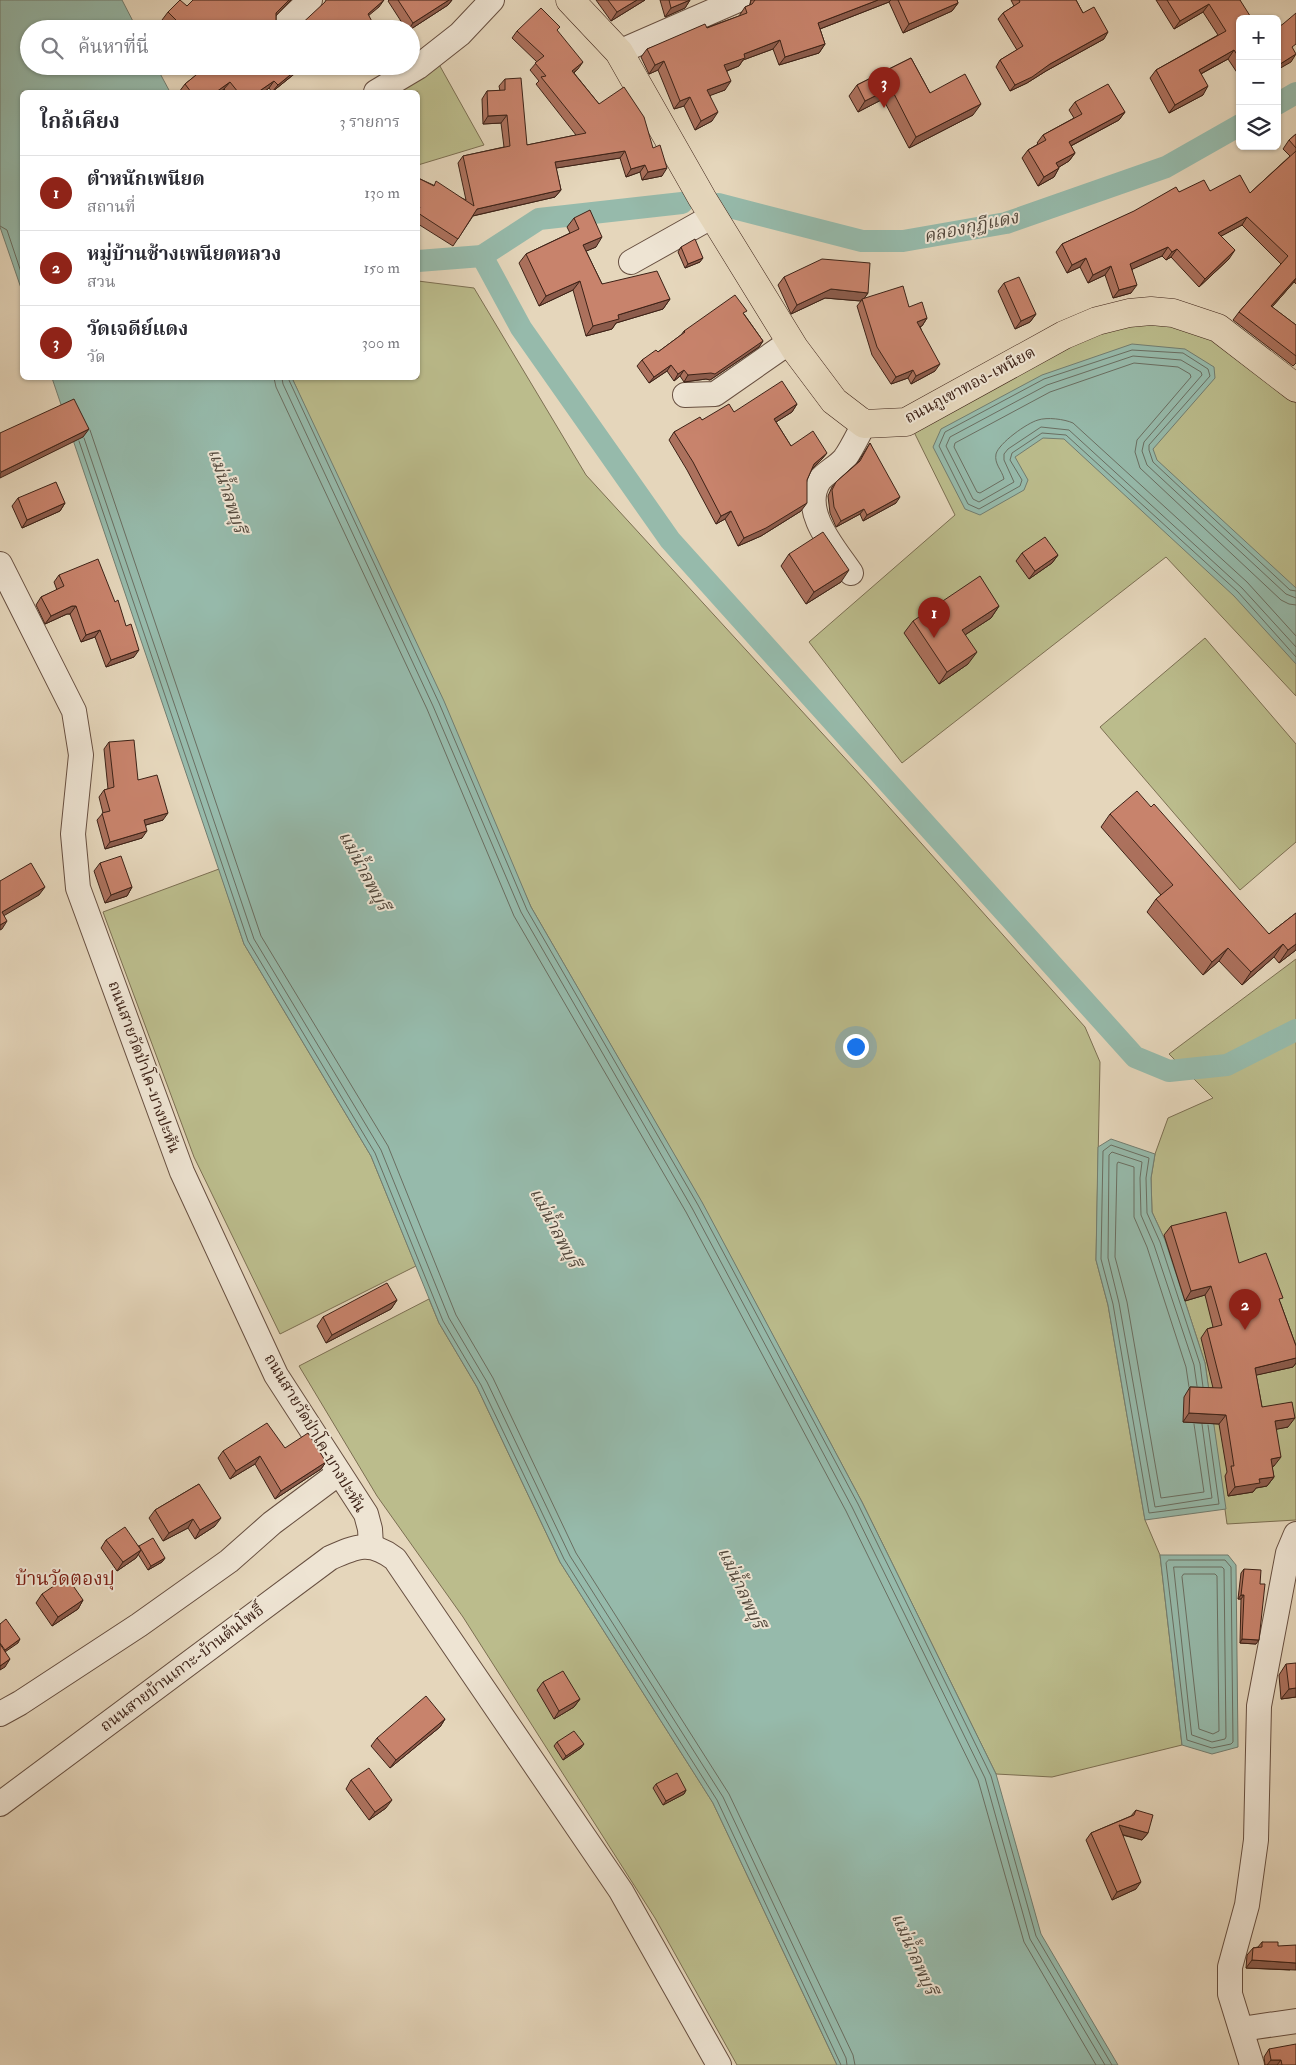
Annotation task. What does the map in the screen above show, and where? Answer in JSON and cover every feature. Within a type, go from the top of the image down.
[{"type":"main road","points":[[570,0],[619,52],[708,207],[791,341],[834,401],[864,424]]},
{"type":"main road","name":"ถนนภูเขาทอง-เพนียด","points":[[864,424],[906,422],[1064,335],[1097,321],[1129,313],[1151,311],[1173,313],[1218,328],[1294,383]]},
{"type":"street","points":[[288,20],[310,0]]},
{"type":"street","points":[[420,65],[460,34],[492,0]]},
{"type":"street","points":[[619,52],[738,0]]},
{"type":"street","points":[[379,90],[405,75]]},
{"type":"street","points":[[631,262],[708,207]]},
{"type":"street","points":[[685,395],[715,394],[791,341]]},
{"type":"street","points":[[852,573],[818,522],[812,506],[814,492],[820,480],[845,458],[864,424]]},
{"type":"street","name":"ถนนสายวัดป่าโค-บางปะหัน","points":[[0,564],[74,712],[81,755],[73,834],[78,888],[182,1172],[276,1375],[366,1514],[370,1529],[371,1546]]},
{"type":"street","points":[[0,1714],[20,1703],[154,1614],[229,1561],[272,1523],[339,1473]]},
{"type":"street","points":[[1252,2065],[1230,1994],[1230,1967],[1247,1905],[1256,1840],[1258,1706],[1288,1553],[1296,1534]]},
{"type":"street","points":[[371,1546],[382,1549],[395,1559],[622,1891],[719,2065]]},
{"type":"street","name":"ถนนสายบ้านเกาะ-บ้านต้นโพธิ์","points":[[0,1804],[330,1558],[350,1549],[371,1546]]},
{"type":"street","points":[[1241,2029],[1296,2021]]},
{"type":"shaded area","points":[[436,59],[484,145],[420,164],[420,90],[392,90],[413,75],[420,75],[420,70]]},
{"type":"shaded area","points":[[420,281],[474,288],[586,475],[864,779],[1085,1027],[1100,1062],[1096,1260],[1108,1305],[1145,1520],[1160,1555],[1182,1745],[1052,1777],[996,1774],[862,1502],[702,1203],[531,907],[293,380],[420,380]]},
{"type":"shaded area","points":[[1167,322],[1207,336],[1296,403],[1296,696],[1166,557],[902,763],[809,642],[955,515],[913,430],[1066,344],[1123,325]]},
{"type":"shaded area","points":[[1205,638],[1296,744],[1296,842],[1240,890],[1100,727]]},
{"type":"shaded area","points":[[219,869],[244,944],[371,1156],[416,1266],[280,1334],[194,1157],[103,912]]},
{"type":"shaded area","points":[[1296,959],[1296,1520],[1227,1524],[1205,1363],[1165,1240],[1152,1212],[1151,1178],[1155,1154],[1168,1118],[1213,1098],[1169,1054]]},
{"type":"shaded area","points":[[429,1299],[439,1323],[477,1387],[560,1562],[713,1803],[837,2065],[737,2065],[655,1918],[463,1617],[377,1496],[299,1366]]},
{"type":"water","points":[[0,0],[122,0],[132,20],[20,20],[20,75],[161,75],[169,90],[20,90],[20,285],[0,227]]},
{"type":"water","points":[[1132,344],[1185,349],[1214,367],[1215,378],[1153,449],[1157,460],[1296,588],[1296,664],[1234,596],[1064,439],[1043,438],[1015,457],[1028,480],[1024,490],[980,515],[965,509],[933,447],[941,429],[1042,375]]},
{"type":"water","name":"แม่น้ำลพบุรี","points":[[53,380],[293,380],[444,701],[531,907],[702,1202],[862,1502],[996,1774],[1041,1934],[1118,2065],[837,2065],[713,1803],[560,1562],[477,1387],[439,1323],[371,1156],[244,944]]},
{"type":"water","points":[[1111,1139],[1155,1154],[1151,1178],[1152,1212],[1165,1240],[1205,1363],[1226,1509],[1145,1520],[1108,1305],[1096,1260],[1098,1147]]},
{"type":"water","points":[[1160,1555],[1228,1555],[1236,1565],[1238,1747],[1212,1754],[1182,1745]]},
{"type":"building","points":[[180,0],[187,6],[193,0],[289,0],[276,13],[276,20],[176,20],[168,12]]},
{"type":"building","points":[[326,0],[384,0],[368,14],[371,20],[306,20]]},
{"type":"building","points":[[398,0],[449,0],[418,20],[411,20]]},
{"type":"building","points":[[608,0],[637,0],[617,12]]},
{"type":"building","points":[[669,0],[690,0],[671,8]]},
{"type":"building","points":[[755,0],[878,0],[818,23],[825,44],[785,57],[780,40],[744,54],[745,58],[724,65],[731,81],[707,90],[718,112],[701,121],[690,97],[680,101],[664,61],[655,65],[647,49],[705,24],[707,28],[747,13],[745,7],[752,4]]},
{"type":"building","points":[[898,0],[957,0],[958,3],[909,24]]},
{"type":"building","points":[[1019,0],[1076,0],[1083,13],[1094,7],[1108,32],[1015,85],[1000,60],[1023,46],[1003,13],[1020,2]]},
{"type":"building","points":[[1167,0],[1240,0],[1249,15],[1236,15],[1236,53],[1234,50],[1199,70],[1208,86],[1175,105],[1156,70],[1226,31],[1209,4],[1180,21]]},
{"type":"building","points":[[541,8],[560,27],[557,30],[583,62],[572,71],[599,104],[624,87],[644,117],[653,148],[660,145],[667,168],[648,172],[645,165],[631,169],[625,151],[555,162],[561,190],[477,209],[458,239],[420,214],[420,179],[434,186],[436,181],[474,206],[463,156],[510,146],[507,115],[488,116],[487,91],[505,90],[505,79],[521,78],[527,145],[586,133],[541,77],[546,76],[535,63],[544,56],[517,31]]},
{"type":"building","points":[[1296,13],[1296,44],[1292,47],[1296,54],[1281,63],[1281,25]]},
{"type":"building","points":[[911,58],[930,93],[965,74],[981,104],[916,137],[891,88],[865,101],[857,85]]},
{"type":"building","points":[[196,75],[290,75],[278,85],[274,81],[261,90],[236,90],[230,82],[219,90],[190,90],[185,84]]},
{"type":"building","points":[[1108,84],[1125,112],[1069,142],[1075,153],[1056,163],[1059,168],[1044,177],[1028,150],[1046,140],[1043,135],[1082,114],[1075,102]]},
{"type":"building","points":[[1296,134],[1296,148],[1289,140]]},
{"type":"building","points":[[1296,151],[1296,278],[1271,306],[1296,325],[1296,356],[1239,312],[1288,256],[1247,217],[1218,233],[1235,250],[1205,279],[1177,249],[1172,252],[1168,247],[1130,264],[1137,285],[1119,290],[1111,266],[1093,275],[1086,258],[1072,265],[1062,244],[1134,211],[1176,187],[1179,192],[1204,180],[1210,191],[1240,175],[1250,193]]},
{"type":"building","points":[[590,210],[602,237],[583,245],[602,284],[657,271],[670,299],[618,315],[619,319],[593,326],[580,281],[546,296],[526,254],[579,229],[574,218]]},
{"type":"building","points":[[695,239],[703,258],[688,264],[681,247]]},
{"type":"building","points":[[822,259],[870,263],[868,293],[831,289],[797,305],[784,277]]},
{"type":"building","points":[[1019,277],[1036,314],[1021,321],[1004,283]]},
{"type":"building","points":[[903,286],[909,307],[922,302],[927,318],[917,322],[940,364],[916,376],[913,370],[896,377],[877,347],[862,299]]},
{"type":"building","points":[[735,295],[747,311],[743,313],[763,341],[715,374],[688,375],[684,370],[678,374],[671,365],[654,377],[642,360],[656,350],[658,352]]},
{"type":"building","points":[[782,381],[797,404],[774,419],[791,446],[813,431],[827,453],[814,464],[807,480],[807,503],[766,528],[744,538],[731,511],[721,516],[693,462],[674,432],[700,417],[702,420],[729,404],[734,412]]},
{"type":"building","points":[[74,399],[89,429],[1,472],[0,433]]},
{"type":"building","points":[[870,443],[900,497],[867,515],[864,509],[841,521],[834,507],[832,490],[836,482],[860,461]]},
{"type":"building","points":[[56,482],[65,503],[27,520],[18,498]]},
{"type":"building","points":[[823,532],[849,570],[814,592],[789,554]]},
{"type":"building","points":[[1045,537],[1058,555],[1035,571],[1022,553]]},
{"type":"building","points":[[98,559],[115,602],[118,600],[126,626],[131,624],[139,650],[111,660],[100,630],[86,635],[76,606],[51,616],[41,597],[64,586],[59,575]]},
{"type":"building","points":[[980,576],[999,606],[962,630],[977,652],[947,672],[913,621]]},
{"type":"building","points":[[134,740],[138,780],[157,775],[168,813],[144,820],[147,831],[110,842],[102,813],[110,811],[104,790],[114,787],[109,742]]},
{"type":"building","points":[[1137,791],[1151,807],[1154,804],[1269,934],[1296,913],[1296,944],[1288,950],[1283,944],[1251,972],[1228,948],[1212,962],[1156,899],[1173,885],[1110,814]]},
{"type":"building","points":[[121,856],[132,887],[111,895],[100,863]]},
{"type":"building","points":[[31,863],[45,887],[2,912],[7,921],[0,925],[0,881]]},
{"type":"building","points":[[1226,1212],[1239,1263],[1266,1253],[1283,1298],[1279,1299],[1296,1346],[1296,1358],[1255,1368],[1262,1407],[1292,1402],[1295,1418],[1275,1421],[1281,1457],[1271,1459],[1274,1477],[1259,1479],[1260,1483],[1235,1487],[1231,1466],[1234,1466],[1226,1415],[1189,1413],[1190,1387],[1222,1388],[1207,1329],[1222,1325],[1211,1286],[1191,1291],[1171,1226]]},
{"type":"building","points":[[387,1283],[397,1300],[332,1335],[323,1317]]},
{"type":"building","points":[[267,1423],[285,1448],[308,1433],[326,1462],[281,1491],[260,1456],[236,1471],[223,1451]]},
{"type":"building","points":[[199,1484],[221,1518],[200,1530],[193,1519],[169,1533],[155,1510]]},
{"type":"building","points":[[125,1527],[141,1550],[123,1562],[106,1540]]},
{"type":"building","points":[[153,1538],[165,1558],[151,1566],[139,1546]]},
{"type":"building","points":[[1244,1569],[1261,1570],[1260,1584],[1265,1584],[1259,1640],[1242,1639],[1244,1595],[1241,1595]]},
{"type":"building","points":[[67,1577],[83,1600],[58,1617],[42,1594]]},
{"type":"building","points":[[6,1619],[20,1639],[5,1650],[0,1643],[0,1624]]},
{"type":"building","points":[[0,1644],[10,1659],[0,1666]]},
{"type":"building","points":[[1296,1663],[1296,1688],[1289,1689],[1286,1664]]},
{"type":"building","points":[[563,1671],[580,1699],[559,1711],[543,1682]]},
{"type":"building","points":[[426,1696],[445,1719],[396,1760],[377,1738]]},
{"type":"building","points":[[574,1731],[584,1744],[566,1756],[557,1742]]},
{"type":"building","points":[[369,1768],[392,1800],[375,1812],[351,1780]]},
{"type":"building","points":[[677,1773],[686,1790],[666,1801],[656,1784]]},
{"type":"building","points":[[1136,1810],[1153,1815],[1148,1833],[1119,1825],[1141,1882],[1117,1892],[1091,1833],[1134,1815]]},
{"type":"building","points":[[1262,1942],[1278,1942],[1278,1946],[1296,1945],[1296,1963],[1252,1960],[1253,1948],[1262,1947]]},
{"type":"building","points":[[1296,2044],[1296,2065],[1282,2065],[1281,2060],[1271,2060],[1269,2049]]},
{"type":"waterway","name":"คลองกุฎีแดง","points":[[1281,102],[1296,93]]},
{"type":"waterway","name":"คลองกุฎีแดง","points":[[718,204],[862,241],[903,241],[1006,223],[1166,167],[1236,127]]},
{"type":"waterway","name":"คลองกุฎีแดง","points":[[420,261],[482,256],[539,219],[682,203]]},
{"type":"waterway","points":[[482,256],[521,328],[670,540],[1135,1057],[1169,1071],[1227,1065],[1296,1030]]},
{"type":"place","name":"วัดเจดีย์แดง","points":[[884,108]]},
{"type":"place","name":"ตำหนักเพนียด","points":[[934,638]]},
{"type":"place","name":"หมู่บ้านช้างเพนียดหลวง","points":[[1245,1330]]},
{"type":"district","name":"บ้านวัดตองปุ","points":[[65,1579]]}]
